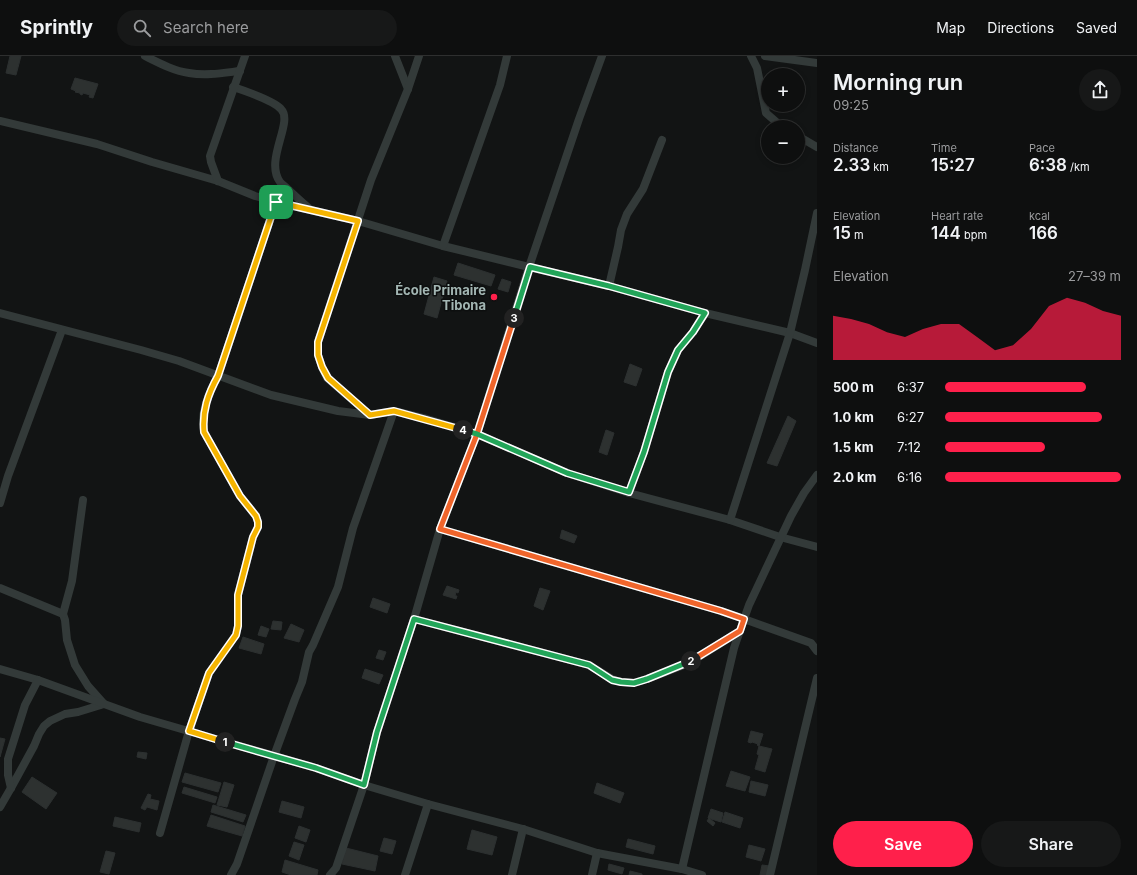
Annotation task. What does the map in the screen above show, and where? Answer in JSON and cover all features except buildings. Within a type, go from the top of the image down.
[{"type":"street","points":[[145,56],[167,66],[188,73],[199,74],[240,71]]},
{"type":"street","points":[[218,181],[210,156],[245,56]]},
{"type":"street","points":[[396,56],[408,88]]},
{"type":"street","points":[[370,415],[328,378],[318,355],[318,342],[371,180],[408,88],[419,56]]},
{"type":"street","points":[[443,246],[500,85],[507,56]]},
{"type":"street","points":[[333,873],[364,785],[377,732],[414,619],[440,529],[477,434],[530,267],[579,119],[602,56]]},
{"type":"street","points":[[751,56],[757,68],[766,113],[774,120]]},
{"type":"street","points":[[765,56],[817,63]]},
{"type":"street","points":[[233,87],[262,98],[281,109],[284,116],[284,123],[274,164],[276,172],[280,182],[312,210]]},
{"type":"street","points":[[0,121],[97,144],[218,181],[255,196],[276,202],[358,221],[443,246],[609,286],[705,313],[790,333],[817,343]]},
{"type":"street","points":[[609,286],[621,230],[627,214],[643,189],[662,140]]},
{"type":"street","points":[[805,140],[817,147]]},
{"type":"street","points":[[160,833],[189,731],[209,673],[236,635],[238,626],[238,595],[253,537],[258,527],[256,516],[240,496],[204,432],[203,420],[206,404],[218,376],[276,202]]},
{"type":"street","points":[[730,520],[790,333],[817,213]]},
{"type":"street","points":[[0,313],[171,359],[271,395],[338,411],[370,415],[394,411],[477,434],[567,473],[817,547]]},
{"type":"street","points":[[629,492],[644,452],[668,372],[678,350],[693,332],[705,313]]},
{"type":"street","points":[[0,503],[1,492],[62,330]]},
{"type":"street","points":[[231,875],[237,864],[274,756],[302,682],[309,652],[338,587],[353,528],[394,411]]},
{"type":"street","points":[[682,869],[734,648],[748,605],[780,537],[804,492],[817,475]]},
{"type":"street","points":[[83,500],[72,581],[63,614],[67,640],[75,665],[88,686],[104,704]]},
{"type":"street","points":[[440,529],[744,619],[811,643],[817,651]]},
{"type":"street","points":[[0,588],[63,614]]},
{"type":"street","points":[[414,619],[589,665],[612,680],[634,683],[689,663],[740,631]]},
{"type":"street","points":[[0,669],[38,680],[140,717],[316,768],[364,785],[428,804],[523,830],[597,853],[682,869],[702,875]]},
{"type":"street","points":[[770,875],[817,678]]},
{"type":"street","points":[[11,788],[8,775],[8,759],[25,705],[38,680]]},
{"type":"street","points":[[0,807],[44,726],[50,721],[65,714],[78,712],[104,704]]},
{"type":"street","points":[[405,875],[428,804]]},
{"type":"street","points":[[512,875],[523,830]]},
{"type":"street","points":[[592,875],[597,853]]},
{"type":"place","name":"École Primaire Tibona","points":[[494,297]]},
{"type":"route","points":[[276,202],[218,376],[206,404],[203,420],[204,432],[240,496],[256,516],[258,527],[253,537],[238,595],[238,626],[236,635],[209,673],[189,731],[316,768],[364,785],[377,732],[414,619],[589,665],[612,680],[634,683],[689,663],[740,631],[744,619],[721,611],[440,529],[477,434],[530,267],[609,286],[705,313],[693,332],[678,350],[668,372],[644,452],[629,492],[567,473],[477,434],[427,419],[394,411],[370,415],[328,378],[318,355],[318,342],[358,221],[276,202]]}]
